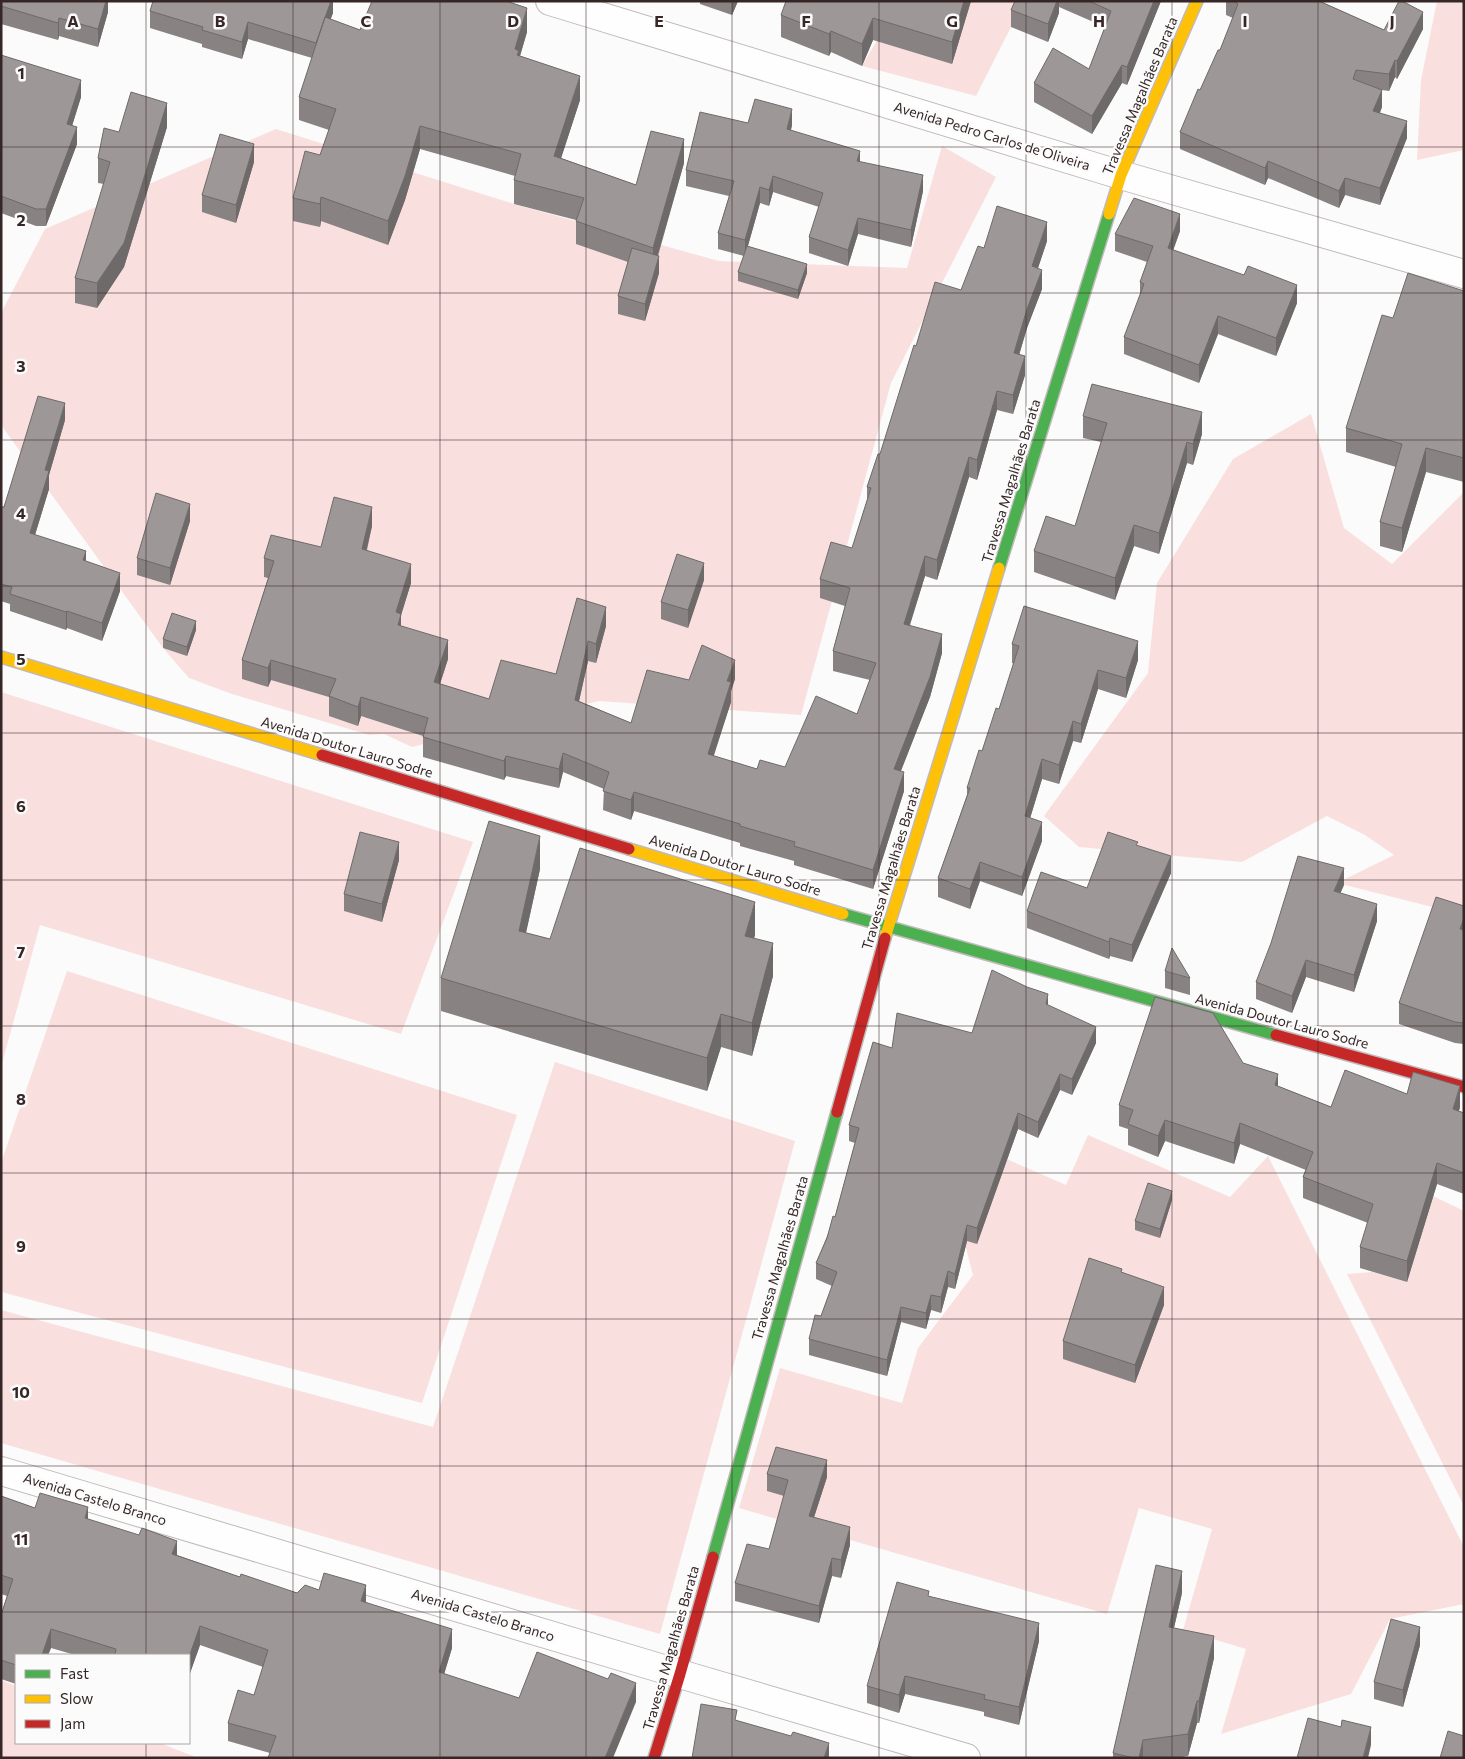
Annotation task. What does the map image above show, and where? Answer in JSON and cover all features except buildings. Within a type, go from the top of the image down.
[{"type":"street","name":"Avenida Pedro Carlos de Oliveira","points":[[550,1],[1121,175],[1464,274]]},
{"type":"street","name":"Travessa Magalhães Barata","points":[[654,1758],[680,1674],[888,928],[1121,175],[1198,1]]},
{"type":"street","name":"Avenida Doutor Lauro Sodre","points":[[1,656],[888,928],[1464,1087]]},
{"type":"street","name":"Avenida Castelo Branco","points":[[1,1471],[966,1758]]},
{"type":"shaded area","points":[[900,1],[1022,1],[976,96],[862,66]]},
{"type":"shaded area","points":[[1437,1],[1464,1],[1464,150],[1417,160],[1421,80]]},
{"type":"shaded area","points":[[276,129],[514,204],[719,261],[907,268],[942,146],[996,177],[891,383],[801,715],[599,701],[412,747],[384,734],[369,735],[232,694],[189,678],[163,648],[1,425],[1,313],[45,229]]},
{"type":"shaded area","points":[[1311,414],[1344,528],[1392,564],[1464,492],[1464,915],[1337,883],[1394,855],[1365,835],[1327,816],[1242,862],[1079,847],[1044,816],[1148,673],[1157,583],[1233,459]]},
{"type":"shaded area","points":[[1,692],[473,842],[401,1034],[40,925],[1,1067]]},
{"type":"shaded area","points":[[67,971],[517,1115],[422,1403],[1,1292],[1,1163]]},
{"type":"shaded area","points":[[555,1062],[795,1141],[660,1634],[1,1443],[1,1310],[433,1427]]},
{"type":"shaded area","points":[[1088,1135],[1230,1197],[1268,1156],[1464,1547],[1464,1604],[1390,1619],[1351,1694],[1221,1734],[1246,1649],[1183,1630],[1212,1529],[1139,1508],[1107,1614],[739,1508],[780,1368],[902,1403],[918,1348],[973,1275],[951,1191],[972,1144],[1066,1185]]},
{"type":"shaded area","points":[[1433,1196],[1464,1211],[1464,1506],[1347,1274],[1372,1272],[1407,1282]]},
{"type":"shaded area","points":[[1,1680],[15,1686],[15,1744],[163,1744],[198,1758],[1,1758]]},
{"type":"traffic: fast","points":[[999,568],[1109,214]]},
{"type":"traffic: fast","points":[[843,914],[1276,1035]]},
{"type":"traffic: fast","points":[[713,1557],[837,1112]]},
{"type":"traffic: slow","points":[[1109,214],[1121,175],[1197,1]]},
{"type":"traffic: slow","points":[[885,938],[999,568]]},
{"type":"traffic: slow","points":[[1,657],[322,755]]},
{"type":"traffic: slow","points":[[629,849],[843,914]]},
{"type":"traffic: jam","points":[[322,755],[629,849]]},
{"type":"traffic: jam","points":[[837,1112],[885,938]]},
{"type":"traffic: jam","points":[[1276,1035],[1464,1087]]},
{"type":"traffic: jam","points":[[654,1758],[713,1557]]}]
